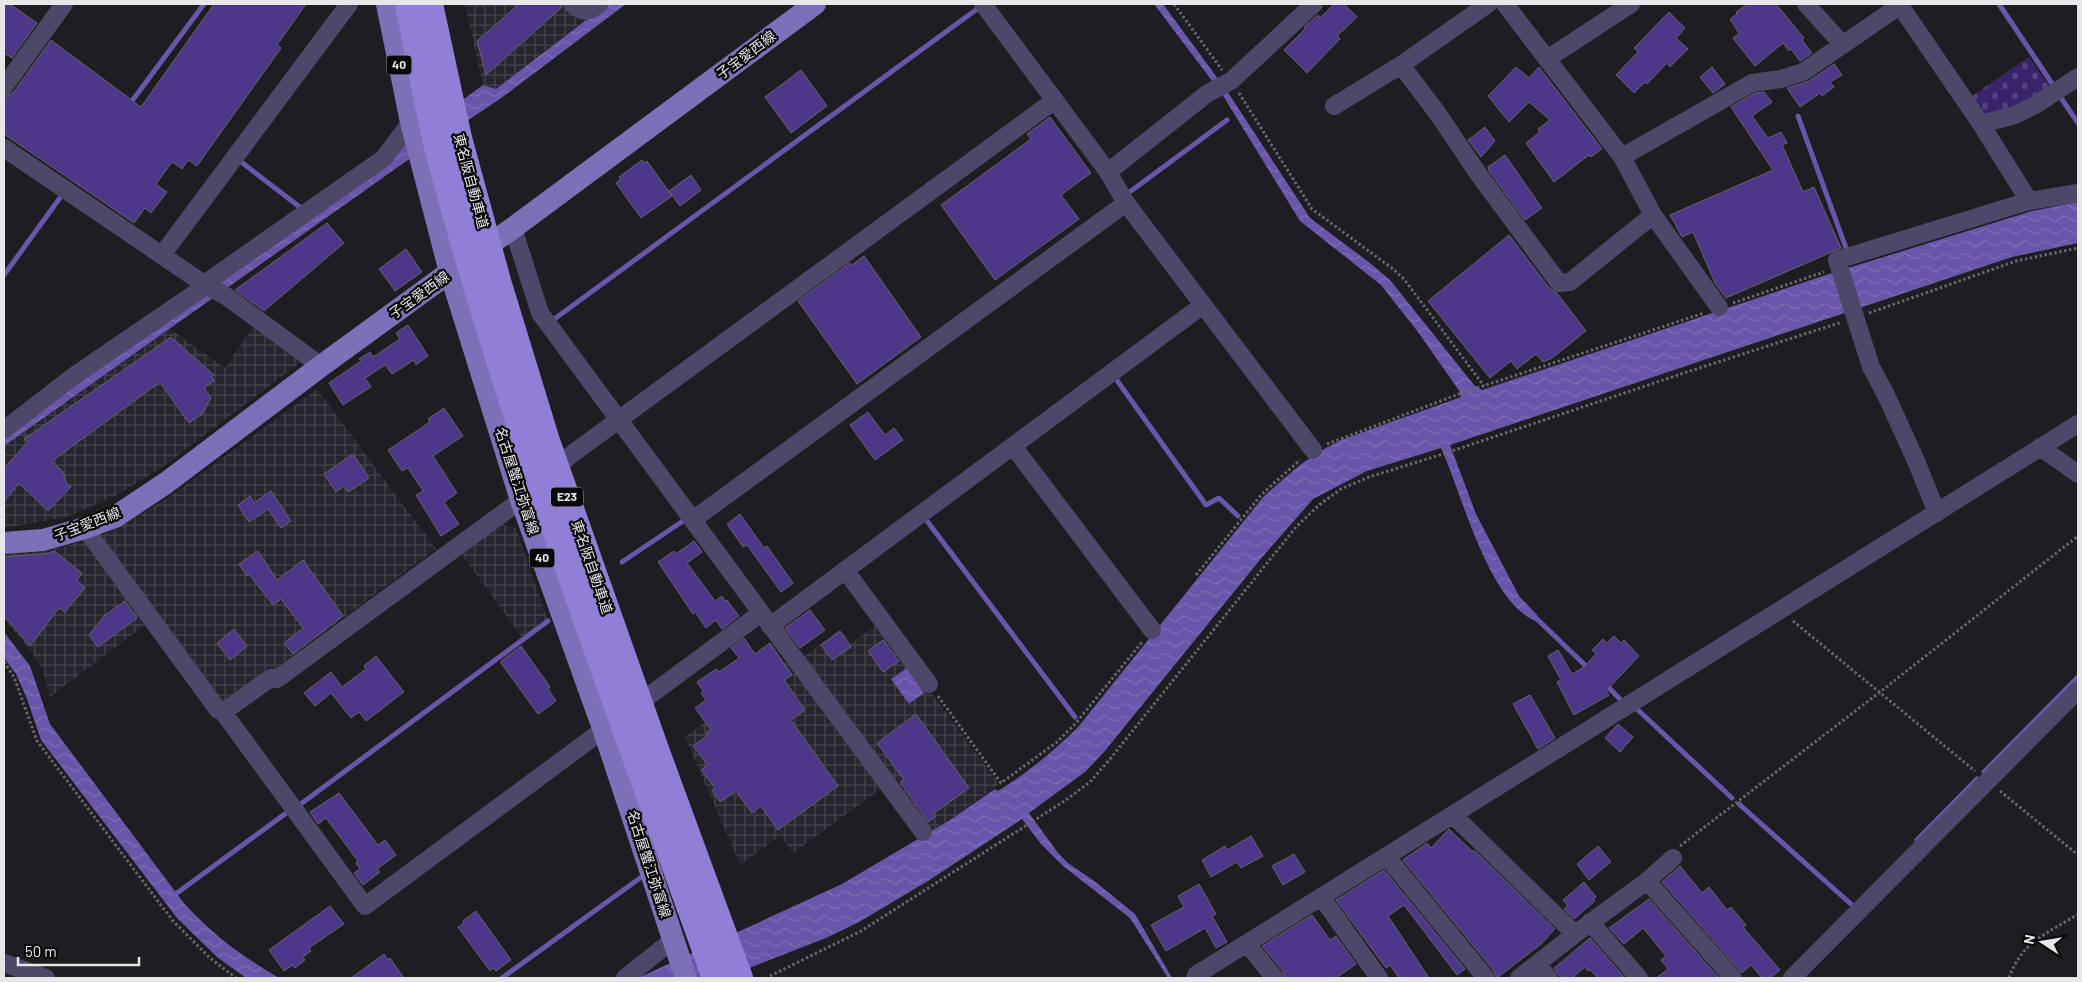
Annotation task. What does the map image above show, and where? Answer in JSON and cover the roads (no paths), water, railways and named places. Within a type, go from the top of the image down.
[{"type":"highway","name":"東名阪自動車道","points":[[408,4],[437,147],[476,289],[523,439],[715,978]]},
{"type":"highway","name":"東名阪自動車道","points":[[430,4],[458,138],[498,281],[544,432],[657,752],[740,978]]},
{"type":"main road","name":"名古屋蟹江弥富線","points":[[386,4],[412,124],[450,272],[521,499],[604,728],[686,978]]},
{"type":"main road","name":"子宝愛西線","points":[[4,543],[44,540],[115,517],[166,483],[815,4]]},
{"type":"street","points":[[4,86],[64,4]]},
{"type":"street","points":[[162,255],[349,4]]},
{"type":"street","points":[[572,4],[582,11],[589,11],[599,4]]},
{"type":"street","points":[[983,4],[1108,172],[1126,203],[1314,450]]},
{"type":"street","points":[[1108,172],[1224,84],[1314,4]]},
{"type":"street","points":[[1334,106],[1402,64],[1488,4]]},
{"type":"street","points":[[1505,4],[1622,157],[1653,216],[1719,307]]},
{"type":"street","points":[[1547,59],[1631,4]]},
{"type":"street","points":[[1806,4],[1843,45]]},
{"type":"street","points":[[1622,157],[1752,83],[1781,79],[1803,72],[1900,4],[1981,124],[2029,201]]},
{"type":"street","points":[[1402,64],[1479,175],[1559,283],[1570,282],[1653,216]]},
{"type":"street","points":[[1981,124],[2015,115],[2037,104],[2078,77]]},
{"type":"street","points":[[223,712],[271,678],[277,679],[521,499],[572,454],[1054,100]]},
{"type":"street","points":[[4,430],[71,378],[384,158],[412,124]]},
{"type":"street","points":[[4,148],[226,296],[322,366]]},
{"type":"street","points":[[1937,513],[1886,394],[1871,367],[1857,317],[1837,260],[2029,201],[2078,193]]},
{"type":"street","points":[[694,519],[1126,203]]},
{"type":"street","points":[[513,228],[540,313],[694,519],[765,620],[924,832]]},
{"type":"street","points":[[85,528],[365,906],[604,728],[765,620],[845,570],[1203,305]]},
{"type":"street","points":[[1195,978],[1196,975],[2078,424]]},
{"type":"street","points":[[1013,446],[1152,630]]},
{"type":"street","points":[[2040,447],[2078,474]]},
{"type":"street","points":[[845,570],[929,684]]},
{"type":"street","points":[[1792,978],[2078,690]]},
{"type":"street","points":[[1453,815],[1575,934]]},
{"type":"street","points":[[1387,857],[1486,978]]},
{"type":"street","points":[[1519,978],[1646,881],[1673,858]]},
{"type":"street","points":[[1646,881],[1733,978]]},
{"type":"street","points":[[1322,898],[1378,978]]},
{"type":"street","points":[[1590,922],[1639,978]]},
{"type":"street","points":[[625,978],[675,944]]},
{"type":"street","points":[[1247,944],[1275,978]]},
{"type":"street","points":[[4,964],[46,978]]},
{"type":"street","points":[[1537,964],[1549,978]]},
{"type":"water","points":[[607,4],[626,4],[500,99],[405,162],[4,446],[4,434],[483,85],[496,89]]},
{"type":"water","points":[[1154,4],[1163,4],[1227,91],[1310,218],[1390,280],[1474,385],[1482,390],[1835,272],[2032,211],[2078,202],[2078,243],[2012,257],[1450,445],[1476,514],[1519,596],[1537,615],[1539,622],[1521,612],[1506,595],[1492,572],[1479,546],[1441,448],[1367,471],[1313,499],[1259,561],[1104,752],[1085,772],[1029,813],[1058,853],[1069,864],[1093,880],[1135,914],[1172,978],[1168,978],[1130,918],[1063,866],[1041,844],[1022,819],[928,881],[859,922],[826,938],[724,978],[638,978],[842,884],[950,820],[995,789],[998,791],[1019,777],[1050,753],[1078,727],[1264,496],[1301,464],[1341,440],[1461,397],[1460,392],[1418,332],[1381,285],[1300,221],[1222,94]]},
{"type":"water","points":[[4,632],[30,666],[50,724],[183,902],[228,944],[279,978],[246,978],[217,957],[177,918],[41,740],[16,674],[4,658]]},
{"type":"water","points":[[907,668],[924,693],[909,704],[891,679]]},
{"type":"waterway","points":[[129,105],[204,4]]},
{"type":"waterway","points":[[1999,4],[2053,85]]},
{"type":"waterway","points":[[553,320],[977,9]]},
{"type":"waterway","points":[[2059,95],[2078,123]]},
{"type":"waterway","points":[[1798,116],[1846,248]]},
{"type":"waterway","points":[[1131,191],[1227,120]]},
{"type":"waterway","points":[[240,161],[301,208]]},
{"type":"waterway","points":[[4,275],[62,195]]},
{"type":"waterway","points":[[1116,379],[1206,505],[1219,498],[1238,516]]},
{"type":"waterway","points":[[924,517],[1075,717]]},
{"type":"waterway","points":[[622,562],[683,521]]},
{"type":"waterway","points":[[1536,618],[1589,669]]},
{"type":"waterway","points":[[298,806],[548,621]]},
{"type":"waterway","points":[[1984,772],[2078,677]]},
{"type":"waterway","points":[[1605,684],[1620,699]]},
{"type":"waterway","points":[[1637,709],[1732,798]]},
{"type":"waterway","points":[[1917,840],[1977,779]]},
{"type":"waterway","points":[[1739,804],[1852,905]]},
{"type":"waterway","points":[[177,893],[289,811]]},
{"type":"waterway","points":[[502,978],[640,878]]}]
